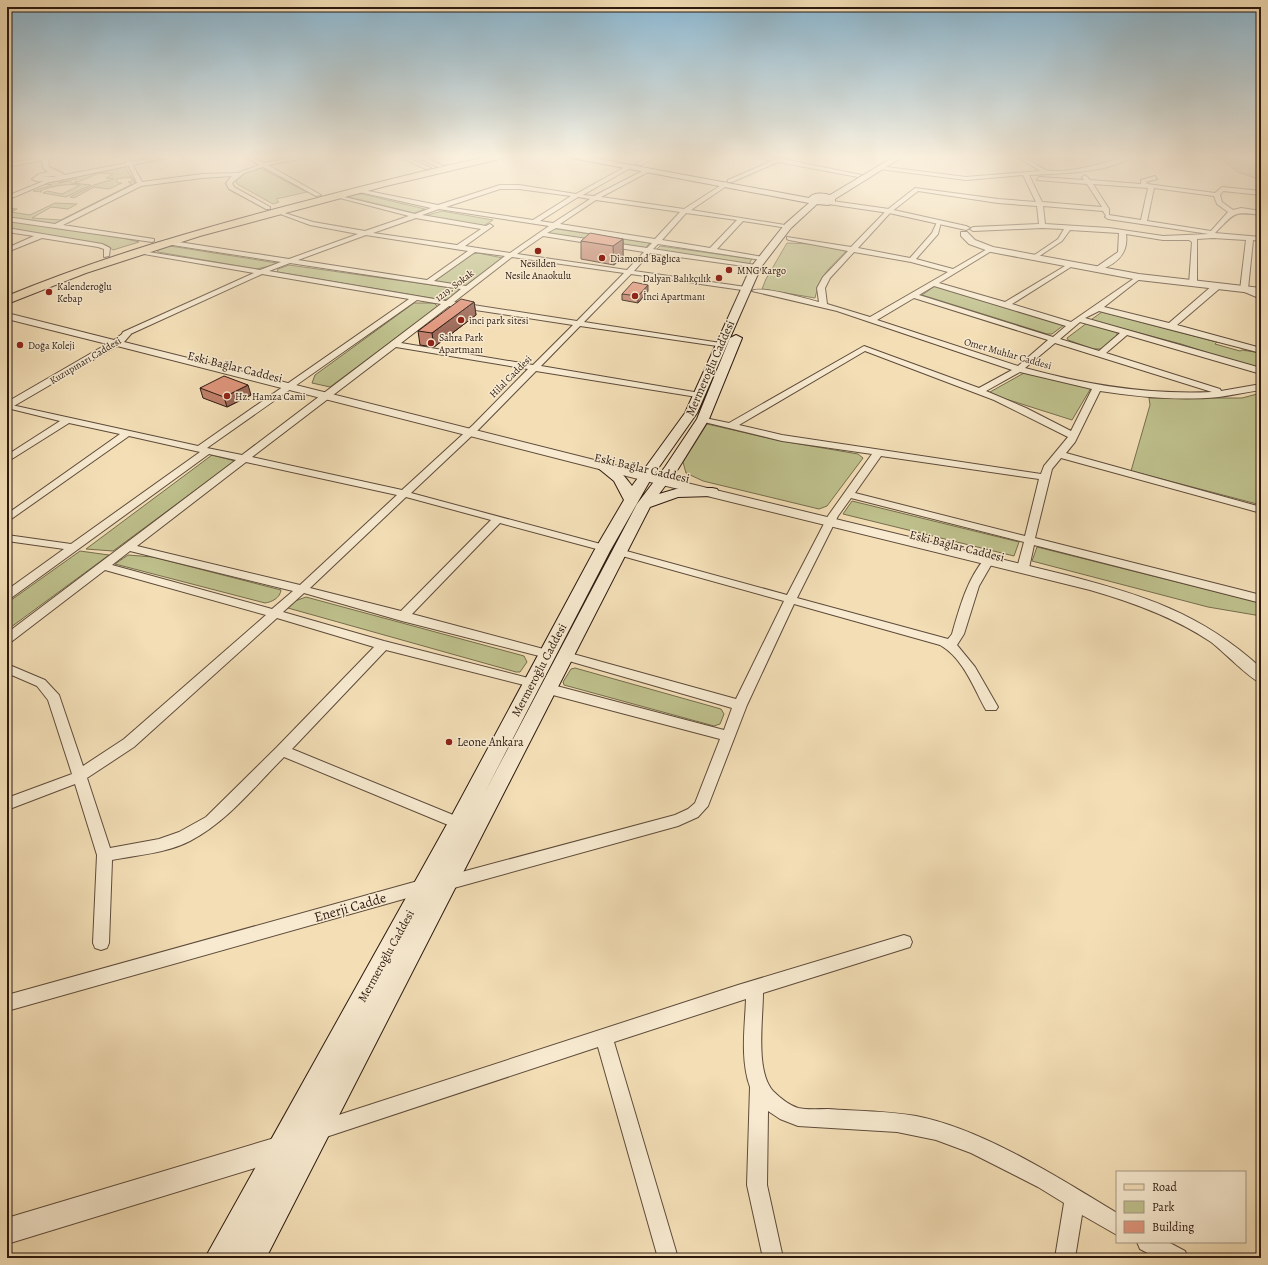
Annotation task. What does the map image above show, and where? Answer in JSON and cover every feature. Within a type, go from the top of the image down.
[{"type":"main road","points":[[7,291],[152,240],[253,215]]},
{"type":"main road","points":[[7,300],[138,251],[256,215]]},
{"type":"main road","name":"Mermeroğlu Caddesi","points":[[250,1258],[319,1130],[446,883],[540,686],[611,550],[637,502],[656,475],[703,419],[754,288],[756,267],[761,258],[788,226],[802,215]]},
{"type":"main road","points":[[769,268],[789,238],[809,215]]},
{"type":"main road","name":"Mermeroğlu Caddesi","points":[[656,475],[700,396],[721,345],[754,288]]},
{"type":"main road","points":[[599,463],[615,474],[626,486],[637,502],[676,493],[712,492]]},
{"type":"main road","name":"Mermeroğlu Caddesi","points":[[220,1258],[458,823],[540,686]]},
{"type":"street","points":[[56,226],[78,215]]},
{"type":"street","name":"Omer Muhlar Caddesi","points":[[287,215],[312,224],[458,248],[754,288],[823,305],[1019,369],[1097,388],[1158,396],[1224,393],[1261,387]]},
{"type":"street","points":[[416,215],[487,228]]},
{"type":"street","points":[[7,316],[117,339],[263,271],[416,215]]},
{"type":"street","points":[[490,215],[657,243],[761,258]]},
{"type":"street","points":[[534,222],[545,215]]},
{"type":"street","name":"1219. Sokak","points":[[7,639],[330,394],[446,303],[540,234],[569,215]]},
{"type":"street","name":"Hilal Caddesi","points":[[7,804],[78,777],[129,743],[302,589],[473,429],[629,272],[681,215]]},
{"type":"street","points":[[710,215],[788,226]]},
{"type":"street","points":[[823,305],[821,294],[824,281],[885,215]]},
{"type":"street","points":[[907,215],[942,223],[971,233],[990,249],[1139,277],[1261,291]]},
{"type":"street","points":[[1041,215],[1042,226]]},
{"type":"street","points":[[1144,222],[1145,215]]},
{"type":"street","points":[[971,233],[1042,226],[1109,230],[1163,238],[1191,238],[1212,234],[1229,215]]},
{"type":"street","points":[[458,248],[503,217]]},
{"type":"street","points":[[1109,230],[1111,228],[1108,217],[1212,234],[1261,239]]},
{"type":"street","points":[[7,219],[152,240]]},
{"type":"street","points":[[711,251],[741,220]]},
{"type":"street","points":[[912,260],[935,234],[942,223]]},
{"type":"street","points":[[1035,257],[1060,240],[1068,228]]},
{"type":"street","points":[[7,230],[100,245],[107,248],[106,256]]},
{"type":"street","points":[[1097,269],[1121,253],[1125,246],[1122,232]]},
{"type":"street","points":[[540,234],[756,267]]},
{"type":"street","points":[[7,250],[40,236]]},
{"type":"street","points":[[789,238],[853,248],[912,260],[952,271]]},
{"type":"street","points":[[1191,238],[1195,241],[1193,284]]},
{"type":"street","points":[[1244,290],[1250,238]]},
{"type":"street","points":[[166,242],[288,262],[466,288]]},
{"type":"street","points":[[871,320],[932,282],[990,249]]},
{"type":"street","points":[[427,282],[474,250]]},
{"type":"street","points":[[138,251],[446,303],[721,345]]},
{"type":"street","points":[[1006,306],[1072,264]]},
{"type":"street","points":[[979,392],[1019,369],[1080,319],[1098,308],[1139,277]]},
{"type":"street","points":[[932,282],[1006,306],[1073,325]]},
{"type":"street","points":[[1171,326],[1216,287]]},
{"type":"street","points":[[1244,290],[1261,297]]},
{"type":"street","points":[[912,295],[1224,393]]},
{"type":"street","points":[[7,595],[293,384],[415,298]]},
{"type":"street","points":[[1098,308],[1171,326],[1261,352]]},
{"type":"street","name":"Eski Bağlar Caddesi","points":[[7,309],[330,394],[1024,566],[1117,586],[1163,602],[1202,620],[1224,634],[1261,665]]},
{"type":"street","points":[[1080,319],[1261,371]]},
{"type":"street","points":[[1099,354],[1126,332]]},
{"type":"street","name":"Kuzupınarı Caddesi","points":[[8,405],[117,339]]},
{"type":"street","points":[[395,344],[700,396]]},
{"type":"street","points":[[730,426],[864,348],[979,392],[1048,421],[1071,439],[1080,452],[1101,466]]},
{"type":"street","points":[[1024,566],[1044,477],[1050,462],[1059,454],[1071,439],[1097,388]]},
{"type":"street","points":[[8,405],[68,420],[404,494],[498,518],[790,600],[923,634],[950,644],[964,659],[991,707]]},
{"type":"street","points":[[703,419],[782,438],[1044,477]]},
{"type":"street","points":[[7,459],[68,420]]},
{"type":"street","points":[[473,429],[599,463],[656,475]]},
{"type":"street","points":[[7,519],[128,433]]},
{"type":"street","points":[[104,566],[149,577],[383,645],[729,736],[740,705],[790,600],[832,519],[878,453]]},
{"type":"street","points":[[1059,454],[1261,510]]},
{"type":"street","name":"Eski Bağlar Caddesi","points":[[656,475],[712,492],[832,519],[989,560],[1024,566],[1135,598],[1175,614],[1223,643],[1242,658],[1261,677]]},
{"type":"street","points":[[848,494],[1261,599]]},
{"type":"street","points":[[402,617],[498,518]]},
{"type":"street","points":[[7,538],[72,547]]},
{"type":"street","points":[[129,547],[302,589],[402,617],[556,655],[740,705]]},
{"type":"street","points":[[950,644],[955,640],[958,634],[974,581],[989,560]]},
{"type":"street","points":[[105,855],[159,844],[184,837],[211,822],[230,805],[383,645]]},
{"type":"street","points":[[7,668],[41,683],[51,693],[105,855],[101,943]]},
{"type":"street","name":"Enerji Cadde","points":[[7,1003],[424,886],[446,883],[678,820],[693,813],[701,806],[706,797],[729,736]]},
{"type":"street","points":[[282,751],[458,823]]},
{"type":"street","points":[[319,1130],[755,988],[904,942]]},
{"type":"street","points":[[755,988],[754,1064],[759,1087],[757,1185],[773,1258]]},
{"type":"street","points":[[604,1038],[668,1258]]},
{"type":"street","points":[[759,1087],[764,1095],[776,1106],[787,1114],[798,1117],[897,1123],[917,1126],[975,1145],[1045,1180],[1116,1224]]},
{"type":"street","points":[[7,1231],[281,1148]]},
{"type":"street","points":[[1065,1258],[1075,1199]]},
{"type":"street","points":[[1149,1243],[1178,1258]]},
{"type":"green space","points":[[7,215],[37,215],[32,218],[61,220],[71,215],[76,215],[60,223],[52,224],[7,217]]},
{"type":"green space","points":[[465,215],[493,220],[483,226],[424,216]]},
{"type":"green space","points":[[7,220],[123,238],[139,242],[113,250],[106,245],[7,228]]},
{"type":"green space","points":[[551,228],[650,243],[645,248],[546,233]]},
{"type":"green space","points":[[787,243],[813,244],[847,250],[823,276],[815,298],[762,289],[766,279]]},
{"type":"green space","points":[[164,245],[277,263],[275,265],[256,269],[158,252],[155,249]]},
{"type":"green space","points":[[660,246],[752,259],[749,264],[656,250]]},
{"type":"green space","points":[[478,253],[503,258],[465,286],[433,281],[472,254]]},
{"type":"green space","points":[[289,265],[461,289],[449,299],[442,300],[277,272],[278,269]]},
{"type":"green space","points":[[935,286],[1064,325],[1052,334],[1047,334],[922,295]]},
{"type":"green space","points":[[414,303],[434,303],[438,307],[330,387],[312,383],[315,375]]},
{"type":"green space","points":[[1102,312],[1217,342],[1215,344],[1240,351],[1261,353],[1261,370],[1181,344],[1094,321],[1092,319]]},
{"type":"green space","points":[[1087,323],[1117,332],[1117,336],[1102,349],[1093,349],[1068,340],[1067,338]]},
{"type":"green space","points":[[1024,373],[1091,388],[1072,420],[990,394],[990,392]]},
{"type":"green space","points":[[1261,393],[1261,505],[1131,471],[1150,405],[1149,398],[1242,398]]},
{"type":"green space","points":[[707,424],[782,441],[858,454],[863,458],[827,506],[819,509],[703,481],[686,473],[683,462]]},
{"type":"green space","points":[[212,455],[235,461],[113,551],[86,549]]},
{"type":"green space","points":[[852,501],[1019,542],[1014,556],[843,514]]},
{"type":"green space","points":[[1037,547],[1261,603],[1261,616],[1208,607],[1032,561]]},
{"type":"green space","points":[[80,551],[109,555],[7,630],[7,603]]},
{"type":"green space","points":[[128,555],[153,557],[281,590],[275,599],[265,603],[115,564]]},
{"type":"green space","points":[[306,597],[524,656],[527,662],[520,672],[516,672],[288,608],[295,601]]},
{"type":"green space","points":[[575,668],[721,709],[724,714],[720,724],[714,726],[564,685],[563,682],[571,669]]},
{"type":"building","points":[[590,233],[623,239],[613,246],[581,241]]},
{"type":"building","points":[[633,282],[648,285],[638,296],[622,294]]},
{"type":"building","points":[[461,299],[474,302],[432,333],[418,331]]},
{"type":"building","points":[[224,376],[248,385],[224,397],[200,388]]},
{"type":"place","name":"Nesilden Nesile Anaokulu","points":[[538,251]]},
{"type":"place","name":"Diamond Bağlıca","points":[[602,258]]},
{"type":"place","name":"MNG Kargo","points":[[729,270]]},
{"type":"place","name":"Dalyan Balıkçılık","points":[[719,278]]},
{"type":"place","name":"Kalenderoğlu Kebap","points":[[49,292]]},
{"type":"place","name":"İnci Apartmanı","points":[[635,296]]},
{"type":"place","name":"inci park sitesi","points":[[461,320]]},
{"type":"place","name":"Sahra Park Apartmanı","points":[[431,343]]},
{"type":"place","name":"Doğa Koleji","points":[[20,345]]},
{"type":"place","name":"Hz. Hamza Cami","points":[[227,396]]},
{"type":"place","name":"Leone Ankara","points":[[449,742]]}]
